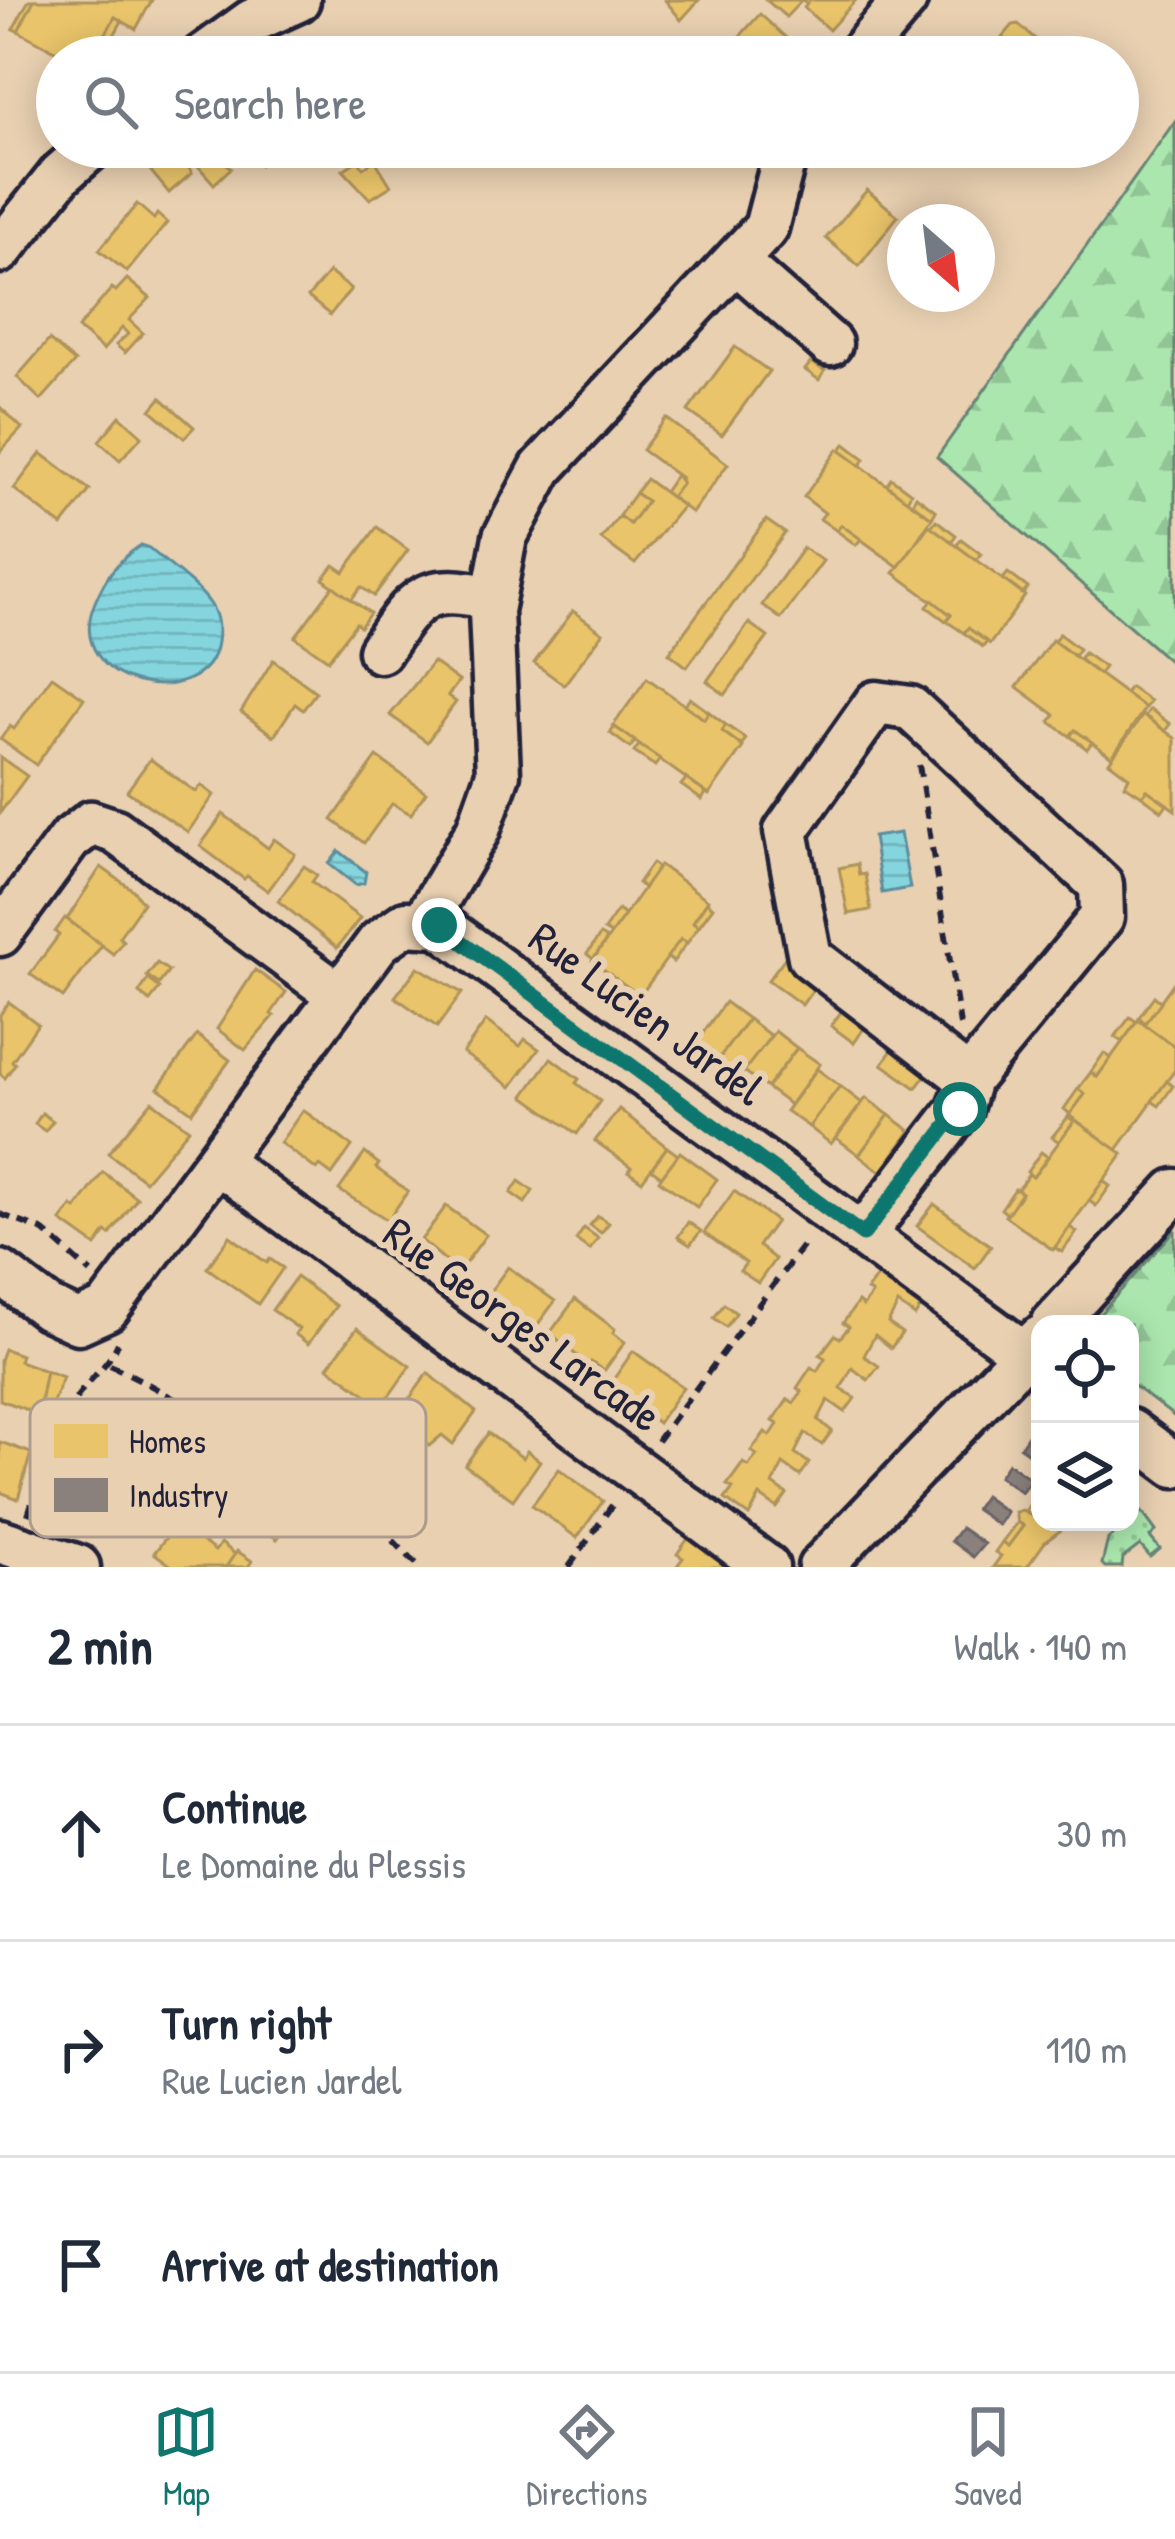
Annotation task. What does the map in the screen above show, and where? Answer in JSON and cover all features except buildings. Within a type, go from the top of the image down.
[{"type":"street","points":[[231,36],[298,0]]},
{"type":"street","points":[[875,36],[905,0]]},
{"type":"street","points":[[0,251],[69,168]]},
{"type":"street","points":[[0,1272],[48,1308],[79,1322],[106,1309],[379,942],[406,923],[423,924],[478,830],[498,774],[491,611],[505,537],[542,468],[766,228],[782,168]]},
{"type":"street","points":[[737,262],[830,344]]},
{"type":"street","points":[[380,651],[406,610],[432,592],[494,598]]},
{"type":"street","points":[[847,1223],[960,1109],[969,1079],[1102,917],[1101,885],[910,708],[876,703],[786,831],[810,957],[969,1079]]},
{"type":"street","points":[[0,934],[69,840],[91,823],[115,831],[339,995]]},
{"type":"street","name":"Rue Lucien Jardel","points":[[423,924],[439,925],[847,1223],[1031,1339]]},
{"type":"street","name":"Rue Georges Larcade","points":[[218,1162],[767,1567]]},
{"type":"street","points":[[1066,1315],[1175,1191]]},
{"type":"street","points":[[820,1567],[1031,1354]]},
{"type":"street","points":[[1139,1438],[1175,1465]]},
{"type":"street","points":[[7,1551],[78,1567]]},
{"type":"path","points":[[910,708],[969,1079]]},
{"type":"path","points":[[0,1214],[44,1231],[78,1259],[115,1298],[128,1322],[109,1365],[76,1399]]},
{"type":"path","points":[[569,1567],[636,1471],[847,1223]]},
{"type":"path","points":[[109,1365],[176,1399]]},
{"type":"path","points":[[7,1551],[30,1498]]},
{"type":"path","points":[[388,1537],[419,1567]]},
{"type":"green space","points":[[1175,121],[1175,666],[937,457]]},
{"type":"green space","points":[[1175,1230],[1175,1417],[1139,1390],[1139,1315],[1099,1315]]},
{"type":"green space","points":[[1142,1512],[1156,1531],[1150,1537],[1160,1549],[1150,1557],[1140,1545],[1123,1558],[1122,1567],[1105,1567],[1108,1539],[1118,1531],[1139,1531]]},
{"type":"water","points":[[141,545],[190,582],[215,614],[217,642],[207,665],[189,679],[165,685],[139,682],[115,672],[97,655],[89,631],[95,602],[113,570]]},
{"type":"water","points":[[900,833],[910,888],[882,893],[873,837]]},
{"type":"water","points":[[339,851],[366,872],[364,883],[356,885],[329,864]]},
{"type":"route","points":[[439,925],[863,1235],[960,1109]]}]
